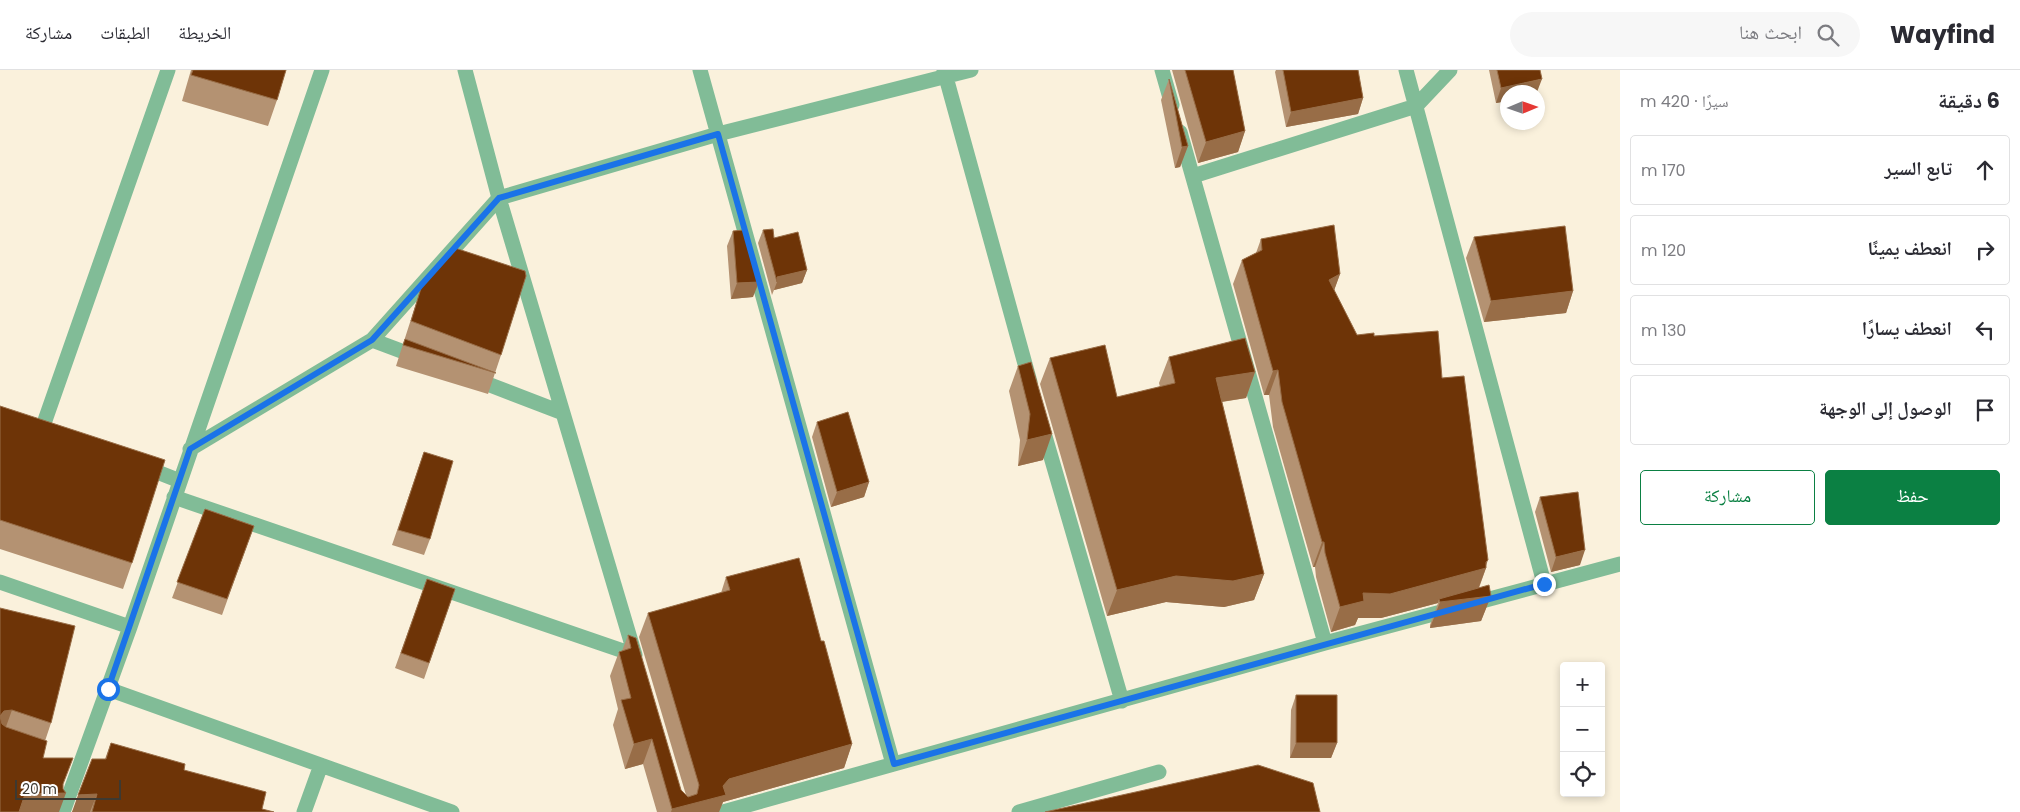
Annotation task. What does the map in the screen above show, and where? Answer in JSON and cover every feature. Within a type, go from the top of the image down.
[{"type":"street","points":[[26,422],[47,431],[168,70]]},
{"type":"street","points":[[63,812],[130,627],[322,70]]},
{"type":"street","points":[[466,70],[499,198],[640,673]]},
{"type":"street","points":[[700,70],[894,764]]},
{"type":"street","points":[[190,449],[372,340],[499,198],[718,134],[945,73],[971,70]]},
{"type":"street","points":[[1162,70],[1326,643]]},
{"type":"street","points":[[1406,70],[1544,584]]},
{"type":"street","points":[[1193,176],[1416,106],[1450,70]]},
{"type":"street","points":[[945,73],[1034,397]]},
{"type":"street","points":[[372,340],[436,364]]},
{"type":"street","points":[[454,372],[563,413]]},
{"type":"street","points":[[1039,416],[1122,702]]},
{"type":"street","points":[[125,460],[180,481]]},
{"type":"street","points":[[174,497],[635,655]]},
{"type":"street","points":[[723,812],[1122,702],[1326,643],[1620,564]]},
{"type":"street","points":[[0,582],[130,627]]},
{"type":"street","points":[[108,689],[452,812]]},
{"type":"street","points":[[61,765],[79,771]]},
{"type":"street","points":[[304,812],[321,765]]},
{"type":"street","points":[[1019,812],[1159,772]]},
{"type":"building","points":[[193,70],[286,70],[277,100],[191,75]]},
{"type":"building","points":[[1185,70],[1233,70],[1245,131],[1206,142]]},
{"type":"building","points":[[1283,70],[1358,70],[1363,98],[1291,112]]},
{"type":"building","points":[[1497,70],[1540,70],[1542,79],[1515,85],[1500,85]]},
{"type":"building","points":[[1169,79],[1188,146],[1182,147]]},
{"type":"building","points":[[1334,225],[1340,274],[1329,280],[1357,335],[1374,333],[1374,336],[1438,331],[1442,378],[1464,376],[1488,560],[1486,568],[1390,594],[1363,593],[1364,601],[1340,607],[1325,553],[1324,542],[1322,542],[1282,402],[1278,370],[1273,371],[1242,260],[1262,250],[1261,239]]},
{"type":"building","points":[[1565,226],[1573,291],[1491,301],[1474,237]]},
{"type":"building","points":[[773,229],[774,238],[798,232],[807,270],[777,277],[777,282],[763,230]]},
{"type":"building","points":[[744,230],[759,282],[737,283],[733,231]]},
{"type":"building","points":[[455,248],[525,271],[526,276],[501,355],[411,321],[422,285]]},
{"type":"building","points":[[1245,338],[1255,372],[1216,378],[1264,574],[1233,581],[1176,576],[1117,590],[1050,358],[1105,345],[1117,397],[1175,383],[1169,357]]},
{"type":"building","points":[[405,339],[496,373],[403,345]]},
{"type":"building","points":[[1031,362],[1052,434],[1027,440],[1030,414],[1018,366]]},
{"type":"building","points":[[0,406],[165,460],[132,563],[0,520]]},
{"type":"building","points":[[848,412],[869,482],[837,492],[817,422]]},
{"type":"building","points":[[424,452],[453,461],[430,539],[398,530]]},
{"type":"building","points":[[1578,492],[1585,550],[1556,557],[1540,497]]},
{"type":"building","points":[[205,509],[254,526],[227,599],[177,582]]},
{"type":"building","points":[[799,558],[821,641],[824,641],[852,744],[729,779],[723,786],[726,795],[672,809],[652,739],[634,744],[621,700],[631,698],[619,652],[631,648],[628,635],[636,638],[681,790],[688,797],[697,794],[699,785],[648,613],[730,590],[726,577]]},
{"type":"building","points":[[427,579],[455,589],[429,663],[401,653]]},
{"type":"building","points":[[1489,585],[1491,596],[1440,602],[1439,599]]},
{"type":"building","points":[[0,608],[75,626],[51,723],[12,710],[4,711],[0,716]]},
{"type":"building","points":[[1296,695],[1337,695],[1337,743],[1296,743]]},
{"type":"building","points":[[0,716],[2,724],[6,727],[47,741],[43,758],[73,758],[63,784],[63,789],[66,793],[25,794],[19,812],[0,812]]},
{"type":"building","points":[[111,743],[185,764],[184,770],[266,792],[262,809],[274,812],[92,812],[97,794],[78,795],[92,759],[106,759]]},
{"type":"building","points":[[1258,765],[1313,783],[1320,812],[1045,812]]},
{"type":"route","points":[[108,689],[190,449],[372,340],[499,198],[718,134],[894,764],[1544,584]]}]
